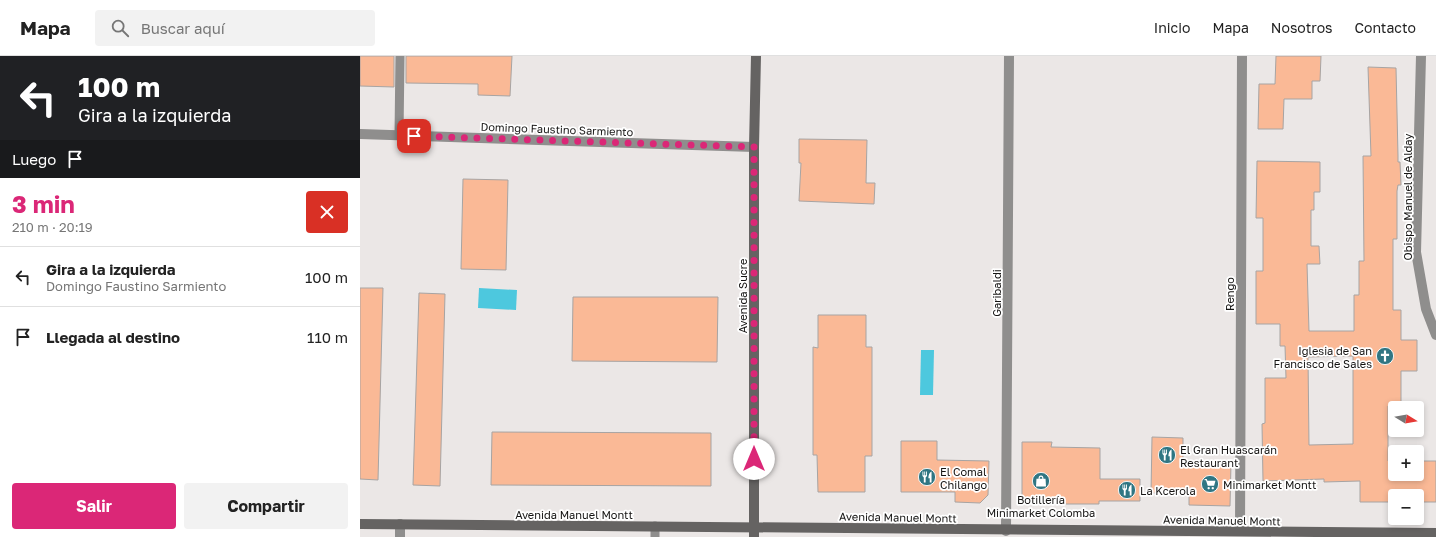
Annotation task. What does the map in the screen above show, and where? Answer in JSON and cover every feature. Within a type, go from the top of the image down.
[{"type":"main road","name":"Avenida Sucre","points":[[754,532],[754,147],[756,56]]},
{"type":"main road","name":"Avenida Manuel Montt","points":[[360,524],[655,526],[754,532],[1006,531],[1105,534],[1240,531],[1303,535],[1436,533]]},
{"type":"street","name":"Garibaldi","points":[[1006,531],[1009,56]]},
{"type":"street","name":"Rengo","points":[[1240,531],[1242,56]]},
{"type":"street","name":"Obispo Manuel de Alday","points":[[1421,56],[1416,252],[1426,309],[1436,335]]},
{"type":"street","name":"Domingo Faustino Sarmiento","points":[[360,134],[754,147]]},
{"type":"street","points":[[400,524],[400,537]]},
{"type":"lane","points":[[399,135],[400,56]]},
{"type":"lane","points":[[655,526],[655,537]]},
{"type":"water","points":[[479,288],[517,290],[516,310],[478,308]]},
{"type":"water","points":[[921,350],[934,350],[933,395],[920,395]]},
{"type":"building","points":[[360,56],[394,56],[394,87],[360,86]]},
{"type":"building","points":[[406,56],[512,56],[510,96],[478,95],[478,84],[406,83]]},
{"type":"building","points":[[1276,56],[1321,56],[1320,81],[1312,81],[1312,99],[1284,99],[1283,129],[1258,129],[1259,84],[1275,84]]},
{"type":"building","points":[[1368,67],[1396,68],[1398,162],[1400,162],[1401,185],[1398,185],[1397,191],[1397,239],[1393,239],[1393,310],[1401,310],[1401,340],[1417,340],[1417,371],[1401,371],[1401,401],[1388,401],[1388,481],[1424,481],[1424,461],[1436,461],[1436,502],[1424,502],[1424,489],[1388,489],[1388,502],[1360,502],[1360,481],[1324,482],[1324,479],[1263,481],[1262,424],[1265,423],[1265,378],[1286,378],[1285,346],[1280,346],[1280,324],[1256,324],[1256,271],[1263,271],[1263,218],[1256,218],[1257,161],[1320,162],[1320,192],[1314,192],[1314,210],[1311,210],[1311,246],[1319,246],[1320,264],[1307,264],[1309,331],[1354,331],[1354,295],[1359,295],[1359,261],[1364,261],[1363,156],[1371,156]],"holes":[[[1353,356],[1353,444],[1309,445],[1308,357]]]},
{"type":"building","points":[[799,139],[867,140],[866,183],[875,183],[874,204],[799,201],[801,163],[799,163]]},
{"type":"building","points":[[463,179],[508,180],[506,270],[461,269]]},
{"type":"building","points":[[360,288],[383,288],[378,480],[360,479]]},
{"type":"building","points":[[419,293],[445,294],[440,486],[413,485]]},
{"type":"building","points":[[573,297],[718,297],[717,362],[572,361]]},
{"type":"building","points":[[818,315],[866,315],[866,347],[872,347],[872,456],[865,456],[865,492],[818,492],[817,455],[813,455],[813,347],[818,348]]},
{"type":"building","points":[[492,432],[711,433],[711,486],[491,485]]},
{"type":"building","points":[[1152,437],[1183,438],[1183,463],[1231,463],[1230,506],[1189,505],[1189,493],[1151,493]]},
{"type":"building","points":[[901,441],[937,441],[937,460],[989,461],[988,495],[980,503],[955,502],[955,492],[901,492]]},
{"type":"building","points":[[1022,442],[1052,442],[1051,447],[1100,448],[1100,479],[1140,479],[1140,501],[1099,501],[1099,504],[1033,504],[1022,496]]},
{"type":"place","name":"Iglesia de San Francisco de Sales","points":[[1385,356]]},
{"type":"place","name":"El Gran Huascarán Restaurant","points":[[1167,455]]},
{"type":"place","name":"El Comal Chilango","points":[[927,477]]},
{"type":"place","name":"Botillería Minimarket Colomba","points":[[1041,481]]},
{"type":"place","name":"Minimarket Montt","points":[[1210,484]]},
{"type":"place","name":"La Kcerola","points":[[1127,490]]},
{"type":"route","points":[[414,136],[754,147],[754,459]]}]
